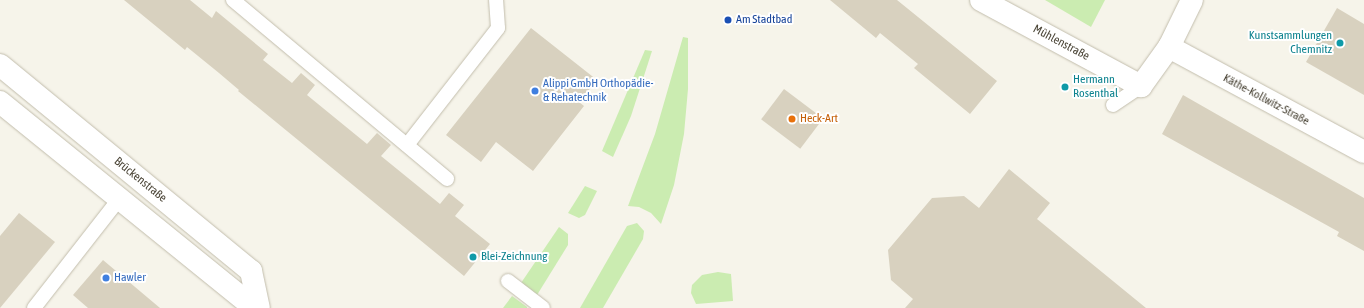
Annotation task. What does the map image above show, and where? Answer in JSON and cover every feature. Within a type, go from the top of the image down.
[{"type":"street","name":"Mühlenstraße","points":[[981,0],[1141,86]]},
{"type":"street","points":[[1141,86],[1169,47],[1192,0]]},
{"type":"street","name":"Käthe-Kollwitz-Straße","points":[[1169,47],[1364,152]]},
{"type":"street","name":"Brückenstraße","points":[[0,64],[252,271],[259,308]]},
{"type":"street","points":[[0,102],[254,308]]},
{"type":"lane","points":[[233,0],[447,179]]},
{"type":"lane","points":[[407,145],[498,28],[496,0]]},
{"type":"lane","points":[[1113,105],[1141,86]]},
{"type":"lane","points":[[34,308],[120,198]]},
{"type":"lane","points":[[508,281],[543,308]]},
{"type":"green space","points":[[1045,0],[1105,0],[1091,27]]},
{"type":"green space","points":[[683,37],[688,38],[688,89],[684,134],[674,185],[661,224],[651,213],[639,207],[628,206],[655,134]]},
{"type":"green space","points":[[645,50],[652,51],[631,116],[613,157],[602,151]]},
{"type":"green space","points":[[585,186],[597,191],[585,215],[579,218],[568,213]]},
{"type":"green space","points":[[637,223],[644,231],[643,239],[603,308],[580,308],[627,226]]},
{"type":"green space","points":[[559,227],[568,234],[568,245],[537,295],[521,283]]},
{"type":"green space","points":[[718,272],[731,274],[733,301],[696,304],[691,293],[692,285],[702,275]]},
{"type":"green space","points":[[512,296],[527,307],[527,308],[503,308]]},
{"type":"building","points":[[124,0],[190,0],[212,18],[216,11],[268,54],[263,60],[292,83],[301,73],[315,85],[307,95],[367,144],[377,133],[391,145],[381,156],[440,204],[449,193],[464,205],[455,216],[490,244],[464,276],[238,91],[239,90],[187,47],[185,50]]},
{"type":"building","points":[[830,0],[897,0],[997,81],[970,114],[914,68],[918,64],[880,33],[876,38]]},
{"type":"building","name":"Kunstsammlungen Chemnitz","points":[[1337,8],[1364,24],[1364,95],[1306,62]]},
{"type":"building","name":"Alippi GmbH Orthopädie- & Rehatechnik","points":[[531,28],[597,80],[579,102],[584,106],[533,171],[496,142],[481,162],[446,135]]},
{"type":"building","name":"Heck-Art","points":[[784,89],[823,118],[800,149],[761,119]]},
{"type":"building","points":[[1183,95],[1364,198],[1364,251],[1337,236],[1339,232],[1162,134]]},
{"type":"building","points":[[1009,169],[1050,203],[1037,219],[1146,308],[905,308],[913,299],[891,280],[888,250],[932,198],[964,196],[979,208]]},
{"type":"building","points":[[19,213],[55,242],[0,308],[0,236]]},
{"type":"building","name":"Hawler","points":[[103,260],[160,308],[88,308],[73,295]]},
{"type":"place","name":"Am Stadtbad","points":[[728,20]]},
{"type":"place","name":"Kunstsammlungen Chemnitz","points":[[1340,43]]},
{"type":"place","name":"Hermann Rosenthal","points":[[1065,87]]},
{"type":"place","name":"Alippi GmbH Orthopädie- & Rehatechnik","points":[[535,91]]},
{"type":"place","name":"Heck-Art","points":[[792,119]]},
{"type":"place","name":"Blei-Zeichnung","points":[[473,257]]},
{"type":"place","name":"Hawler","points":[[106,278]]}]
